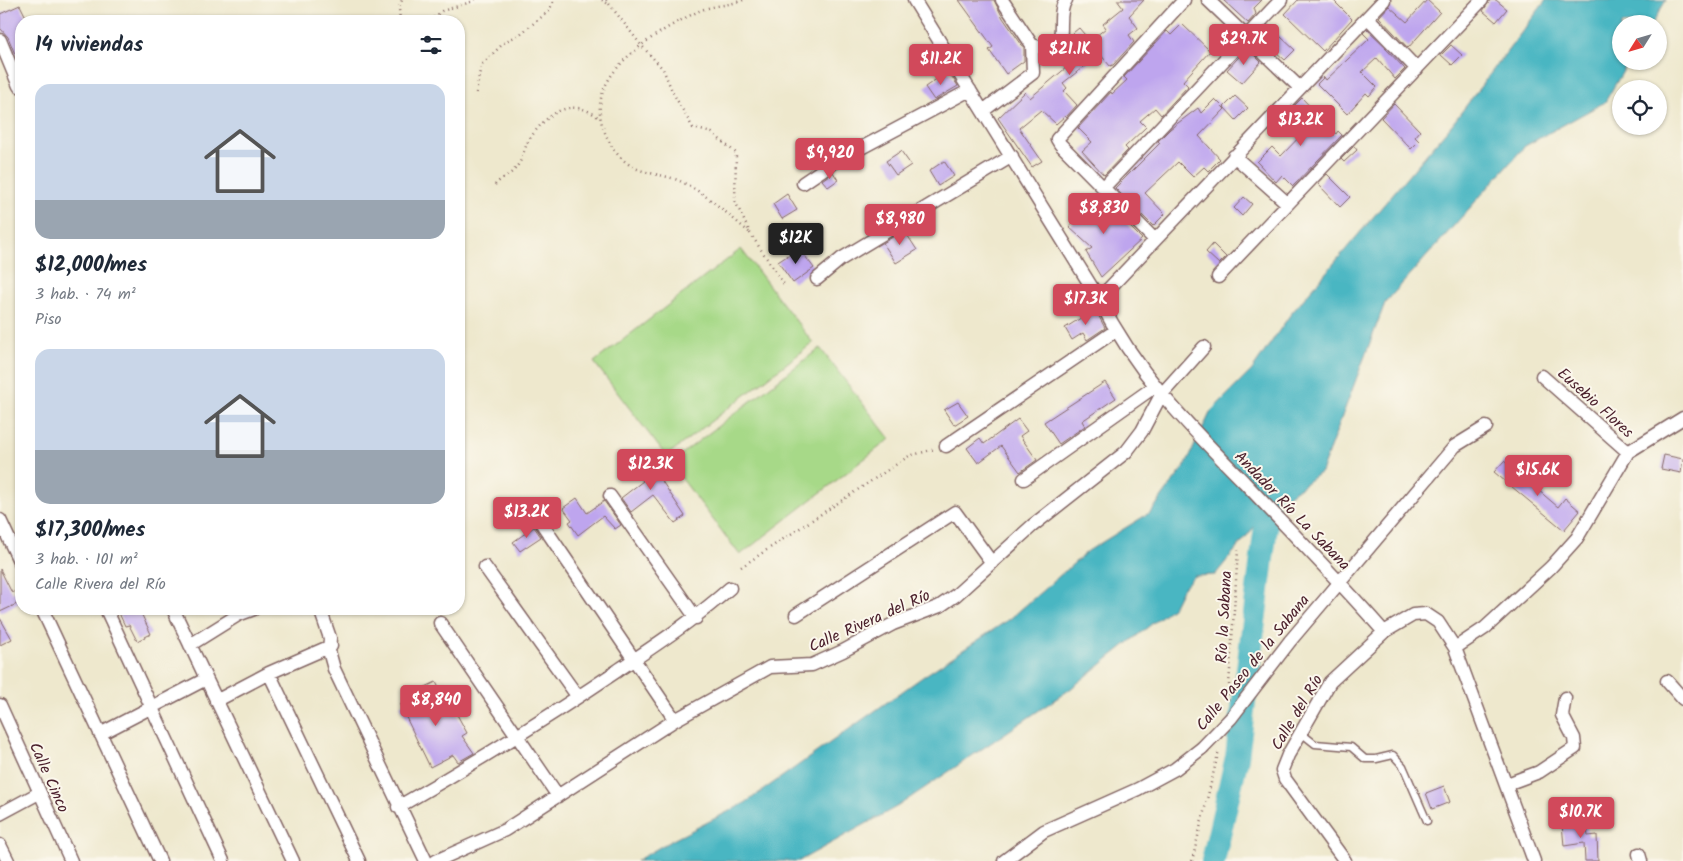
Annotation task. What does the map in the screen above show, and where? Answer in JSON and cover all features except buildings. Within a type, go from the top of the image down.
[{"type":"street","name":"Andador Río La Sabana","points":[[914,0],[1099,299],[1115,332],[1157,391],[1340,581],[1384,632]]},
{"type":"street","points":[[983,111],[1033,73],[1032,45],[1002,0]]},
{"type":"street","points":[[1032,45],[1048,50],[1054,47],[1060,37],[1061,14],[1066,0]]},
{"type":"street","points":[[1155,240],[1057,139],[1184,0]]},
{"type":"street","points":[[1208,0],[1299,87]]},
{"type":"street","points":[[1103,188],[1281,0]]},
{"type":"street","points":[[1218,277],[1482,0]]},
{"type":"street","points":[[1099,299],[1299,87],[1368,18],[1377,3]]},
{"type":"street","points":[[1368,18],[1417,69]]},
{"type":"street","points":[[0,40],[15,76]]},
{"type":"street","points":[[803,183],[831,164],[970,90]]},
{"type":"street","points":[[817,278],[841,259],[1012,156]]},
{"type":"street","points":[[1234,156],[1287,203]]},
{"type":"street","points":[[946,446],[1115,332]]},
{"type":"street","points":[[1024,479],[1157,391],[1204,348]]},
{"type":"street","name":"Eusebio Flores","points":[[1542,376],[1628,452]]},
{"type":"street","name":"Calle Rivera del Río","points":[[436,861],[505,830],[676,720],[770,667],[812,665],[843,651],[893,624],[940,606],[956,595],[1032,526],[1126,452],[1142,431],[1157,391]]},
{"type":"street","points":[[1455,648],[1485,628],[1551,567],[1577,538],[1628,452],[1683,418]]},
{"type":"street","name":"Calle Paseo de la Sabana","points":[[1004,861],[1044,831],[1138,789],[1175,769],[1202,748],[1231,718],[1290,641],[1455,446],[1486,427]]},
{"type":"street","points":[[610,496],[696,618]]},
{"type":"street","points":[[796,615],[955,512],[992,563]]},
{"type":"street","points":[[0,520],[15,552]]},
{"type":"street","points":[[540,521],[633,660],[676,720]]},
{"type":"street","points":[[485,566],[578,697]]},
{"type":"street","points":[[398,807],[516,738],[696,618],[730,588]]},
{"type":"street","name":"Calle del Río","points":[[1344,861],[1336,846],[1285,779],[1282,770],[1330,682],[1384,632],[1413,615],[1426,614],[1438,622],[1455,648],[1534,861]]},
{"type":"street","points":[[45,615],[160,861]]},
{"type":"street","points":[[109,615],[223,861]]},
{"type":"street","points":[[177,615],[293,861]]},
{"type":"street","points":[[190,645],[240,615]]},
{"type":"street","points":[[322,615],[331,646],[329,651],[334,669],[398,807],[426,861]]},
{"type":"street","points":[[440,623],[516,738],[558,796]]},
{"type":"street","points":[[216,701],[269,673],[331,646]]},
{"type":"street","points":[[269,673],[359,861]]},
{"type":"street","points":[[100,734],[206,679]]},
{"type":"street","points":[[1667,681],[1683,699]]},
{"type":"street","points":[[1506,784],[1539,772],[1575,748],[1574,738],[1562,715],[1565,698]]},
{"type":"street","name":"Calle Cinco","points":[[0,705],[71,861]]},
{"type":"street","points":[[0,814],[39,793]]},
{"type":"street","points":[[0,845],[8,861]]},
{"type":"lane","points":[[1301,733],[1315,744],[1351,747],[1365,759],[1376,759],[1392,755],[1403,766],[1427,821]]},
{"type":"path","points":[[400,15],[399,8],[402,0]]},
{"type":"path","points":[[437,15],[442,11],[477,0]]},
{"type":"path","points":[[476,93],[481,65],[506,41],[519,35],[549,11],[554,0]]},
{"type":"path","points":[[604,0],[640,45],[663,69],[673,93],[693,128],[712,133],[736,153],[735,201],[750,233],[785,286]]},
{"type":"path","points":[[743,0],[700,10],[640,45],[621,63],[608,82],[600,97],[599,118],[613,150],[627,164],[645,173],[683,182],[715,203],[750,233]]},
{"type":"path","points":[[495,185],[500,180],[510,177],[520,162],[529,140],[553,113],[576,106],[590,111],[599,118]]},
{"type":"path","points":[[741,567],[909,456],[946,446]]},
{"type":"path","name":"Río la Sabana","points":[[1227,706],[1230,687],[1238,550]]},
{"type":"path","points":[[1192,861],[1220,743]]},
{"type":"green space","points":[[741,249],[813,343],[666,456],[594,362]]},
{"type":"green space","points":[[820,348],[890,439],[740,555],[670,463]]},
{"type":"water","points":[[1546,0],[1666,0],[1657,15],[1612,15],[1612,70],[1624,70],[1618,80],[1612,80],[1612,90],[1605,102],[1525,146],[1385,303],[1321,472],[1268,510],[1215,575],[1194,576],[1182,589],[1173,607],[1069,690],[898,806],[799,861],[636,861],[745,803],[924,676],[1011,618],[1088,551],[1151,512],[1185,466],[1211,411],[1252,370],[1290,315],[1453,123]]},
{"type":"waterway","points":[[1213,861],[1237,757],[1268,510]]}]
